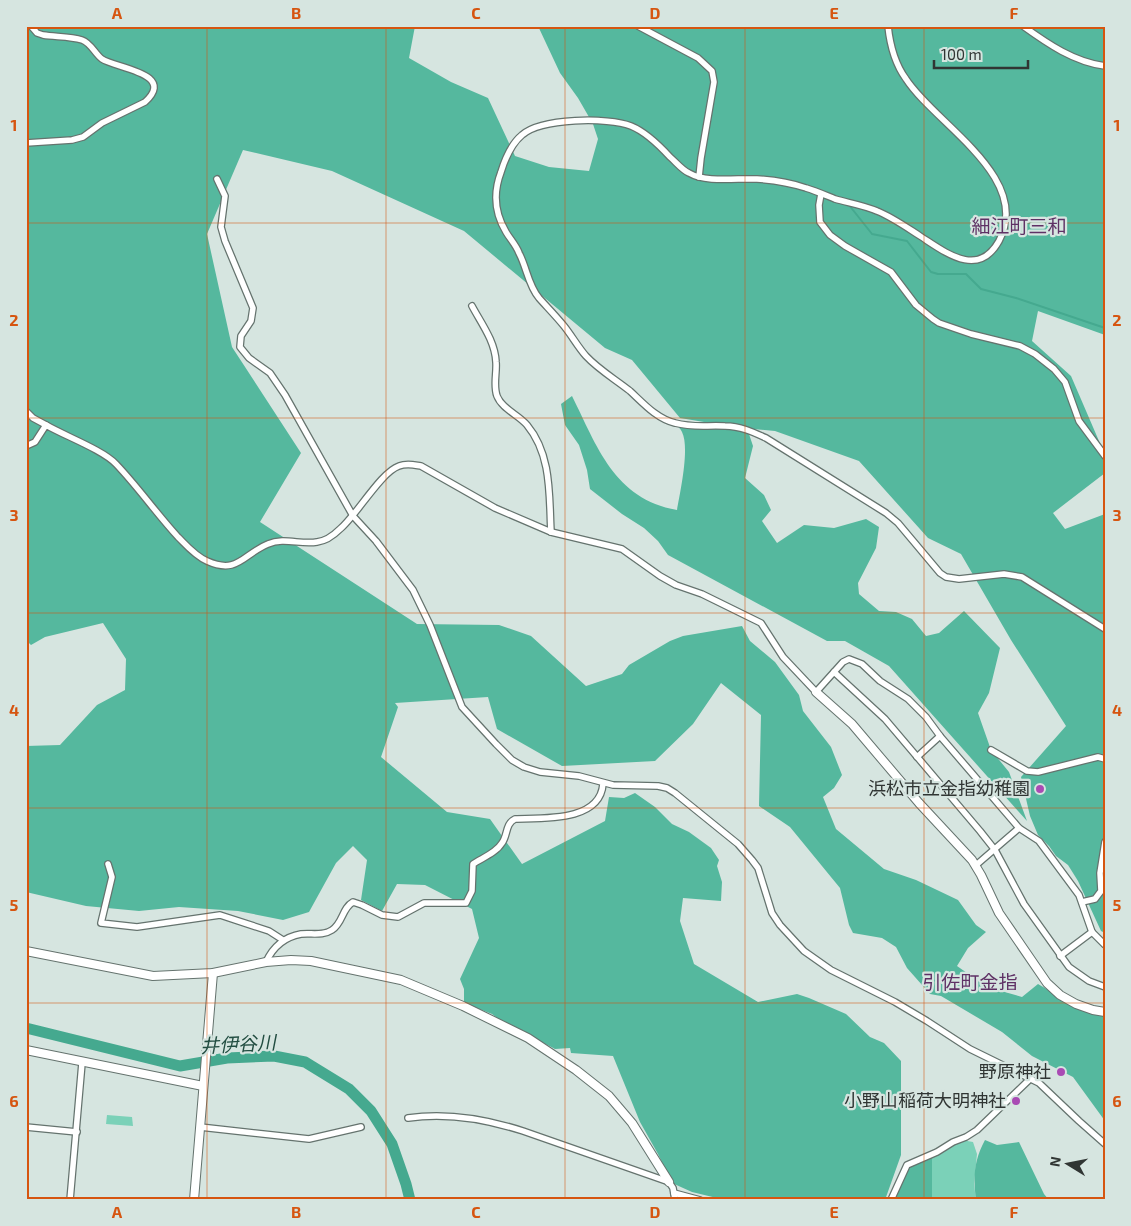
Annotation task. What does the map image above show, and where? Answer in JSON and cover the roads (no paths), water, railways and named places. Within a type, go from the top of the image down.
[{"type":"street","points":[[26,143],[83,138],[102,123],[145,102],[150,98],[154,90],[152,81],[145,75],[102,59],[86,42],[43,35],[37,33],[31,26]]},
{"type":"street","points":[[638,26],[698,58],[712,71],[714,82],[699,177]]},
{"type":"street","points":[[888,26],[895,58],[904,78],[929,106],[970,146],[992,173],[1002,191],[1006,213],[1003,231],[996,245],[987,255],[973,260],[961,260],[878,211],[821,194],[805,187],[758,179],[699,177],[689,174],[647,136],[630,126],[596,121],[534,127],[519,136],[511,148],[498,180],[495,193],[495,202],[504,228],[519,252],[529,281],[536,294],[564,326],[585,355],[653,412],[667,421],[675,423],[694,427],[725,426],[747,429],[766,438],[886,513],[898,523],[940,573],[959,580],[1004,574],[1022,577],[1105,629]]},
{"type":"street","points":[[1023,26],[1065,53],[1084,62],[1105,66]]},
{"type":"street","points":[[217,179],[225,196],[221,227],[225,242],[253,308],[251,321],[241,336],[240,346],[249,358],[270,373],[352,516],[376,541],[413,590],[430,626],[458,699],[468,715],[512,760],[524,767],[552,774],[579,776],[604,784],[668,788],[738,844],[752,860],[758,868],[772,913],[784,930],[804,951],[831,970],[919,1016],[970,1049],[1039,1083],[1048,1090],[1059,1104],[1105,1144]]},
{"type":"street","points":[[821,194],[819,205],[820,222],[830,235],[845,246],[891,272],[916,305],[932,319],[971,334],[1020,346],[1035,354],[1054,369],[1065,382],[1079,421],[1105,456]]},
{"type":"street","points":[[472,306],[494,348],[496,362],[495,384],[498,399],[527,425],[540,444],[545,460],[551,532]]},
{"type":"street","points":[[26,411],[33,418],[102,454],[115,463],[161,519],[188,548],[205,560],[223,566],[235,564],[260,547],[273,542],[318,542],[329,537],[341,529],[388,474],[397,466],[409,464],[422,466],[495,508],[551,532],[622,549],[676,585],[702,594],[761,623],[784,657],[816,692],[852,724],[919,803],[962,848],[975,866],[999,913],[1047,983],[1060,995],[1076,1004],[1092,1010],[1105,1012]]},
{"type":"street","points":[[26,446],[35,442],[46,425]]},
{"type":"street","points":[[816,692],[846,660],[859,662],[880,681],[908,699],[926,717],[1019,828],[1039,841],[1079,895],[1092,932],[1105,944]]},
{"type":"street","points":[[834,672],[885,719],[995,850],[1024,904],[1069,967],[1079,975],[1105,987]]},
{"type":"street","points":[[917,757],[940,736]]},
{"type":"street","points":[[991,750],[1027,771],[1038,772],[1098,757],[1105,759]]},
{"type":"street","points":[[266,962],[270,953],[283,940],[301,934],[317,935],[330,932],[339,924],[347,906],[353,902],[382,915],[398,917],[424,903],[466,903],[472,891],[473,864],[501,845],[511,821],[515,819],[557,816],[586,810],[591,808],[601,797],[604,784]]},
{"type":"street","points":[[975,866],[1019,828]]},
{"type":"street","points":[[1082,902],[1095,899],[1101,891],[1100,874],[1105,842]]},
{"type":"street","points":[[108,864],[112,877],[101,923],[137,927],[220,914],[269,931],[283,940]]},
{"type":"street","points":[[1060,956],[1092,932]]},
{"type":"street","points":[[26,951],[153,976],[213,973],[266,962],[291,960],[311,961],[401,980],[463,1006],[528,1038],[576,1070],[610,1096],[632,1123],[669,1182],[674,1196],[700,1200]]},
{"type":"street","points":[[194,1200],[213,973]]},
{"type":"street","points":[[26,1050],[82,1063],[203,1083]]},
{"type":"street","points":[[70,1200],[82,1063]]},
{"type":"street","points":[[891,1200],[907,1165],[938,1152],[977,1130],[1030,1079]]},
{"type":"street","points":[[408,1118],[453,1115],[500,1123],[669,1182]]},
{"type":"street","points":[[26,1126],[77,1132]]},
{"type":"street","points":[[200,1127],[309,1139],[361,1127]]},
{"type":"waterway","points":[[849,205],[872,234],[907,241],[931,272],[938,274],[966,274],[981,289],[1016,298],[1105,328]]},
{"type":"waterway","name":"井伊谷川","points":[[26,1025],[29,1028]]},
{"type":"waterway","name":"井伊谷川","points":[[26,1028],[180,1066],[227,1058],[274,1056],[305,1062],[349,1089],[371,1111],[392,1144],[410,1200]]},
{"type":"place","name":"浜松市立金指幼稚園","points":[[1040,789]]},
{"type":"place","name":"野原神社","points":[[1061,1072]]},
{"type":"place","name":"小野山稲荷大明神社","points":[[1016,1101]]},
{"type":"district","name":"細江町三和","points":[[1019,226]]},
{"type":"district","name":"引佐町金指","points":[[970,982]]}]
